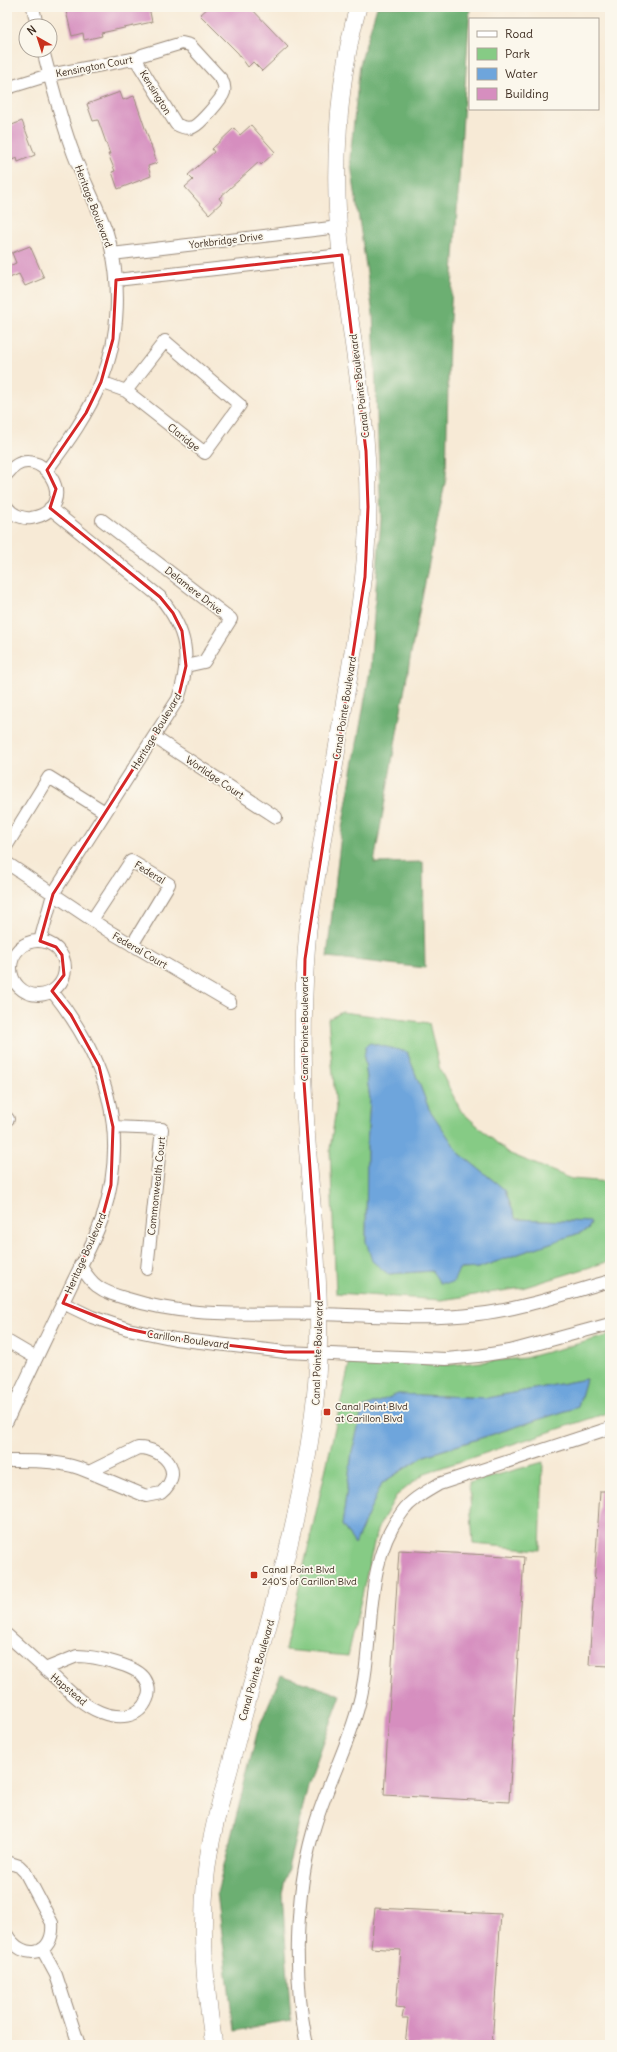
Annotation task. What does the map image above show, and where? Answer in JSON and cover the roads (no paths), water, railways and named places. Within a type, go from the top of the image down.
[{"type":"street","points":[[33,7],[35,18]]},
{"type":"street","name":"Canal Pointe Boulevard","points":[[214,2045],[207,1998],[204,1959],[203,1918],[206,1873],[243,1714],[282,1578],[304,1480],[316,1396],[320,1314],[306,1125],[304,1066],[305,959],[308,929],[365,577],[368,507],[366,451],[339,227],[338,165],[340,114],[347,64],[358,7]]},
{"type":"street","name":"Kensington","points":[[182,43],[190,45],[222,80],[224,93],[199,124],[192,128],[183,128],[176,124],[138,63],[138,58],[142,54],[175,44],[182,43]]},
{"type":"street","name":"Heritage Boulevard","points":[[45,58],[73,154],[106,233],[112,254],[116,280],[116,306],[113,339],[101,382],[86,413],[47,470]]},
{"type":"street","name":"Kensington Court","points":[[7,88],[49,75],[138,58]]},
{"type":"street","name":"Yorkbridge Drive","points":[[112,254],[339,227]]},
{"type":"street","points":[[116,280],[342,255]]},
{"type":"street","name":"Claridge","points":[[165,341],[240,405],[205,453],[126,391],[165,341]]},
{"type":"street","points":[[101,382],[126,391]]},
{"type":"street","points":[[7,474],[19,465],[28,463],[37,464],[47,470],[54,479],[56,489],[55,499],[50,508],[38,517],[28,518],[17,516],[7,507]]},
{"type":"street","name":"Heritage Boulevard","points":[[40,941],[53,894],[178,699],[184,681],[186,666],[186,648],[182,631],[173,613],[160,597],[50,508]]},
{"type":"street","name":"Delamere Drive","points":[[102,520],[231,619],[204,662],[186,666]]},
{"type":"street","name":"Worlidge Court","points":[[154,737],[276,817]]},
{"type":"street","points":[[7,845],[49,776],[105,812]]},
{"type":"street","name":"Federal","points":[[92,920],[131,860],[169,884],[132,945]]},
{"type":"street","name":"Federal Court","points":[[9,868],[53,894],[132,945],[230,1002]]},
{"type":"street","points":[[30,941],[40,941],[47,942],[56,947],[62,955],[65,965],[64,975],[59,985],[52,991],[40,995],[30,994],[10,982],[10,964],[14,953],[21,946],[30,941]]},
{"type":"street","name":"Heritage Boulevard","points":[[7,1421],[100,1223],[110,1185],[114,1158],[113,1127],[107,1092],[99,1066],[88,1042],[71,1015],[52,991]]},
{"type":"street","name":"Commonwealth Court","points":[[113,1127],[162,1129],[147,1269]]},
{"type":"street","points":[[80,1265],[97,1287],[109,1293],[140,1303],[176,1311],[212,1314],[320,1314],[444,1317],[479,1314],[512,1308],[610,1281]]},
{"type":"street","name":"Carillon Boulevard","points":[[63,1303],[92,1317],[128,1329],[175,1339],[285,1352],[318,1352],[446,1359],[510,1351],[610,1324]]},
{"type":"street","points":[[7,1341],[36,1358]]},
{"type":"street","points":[[307,2045],[301,1992],[299,1927],[306,1861],[333,1772],[349,1737],[359,1704],[367,1656],[371,1607],[378,1567],[389,1534],[403,1511],[418,1496],[439,1484],[610,1428]]},
{"type":"street","points":[[7,1461],[41,1460],[61,1463],[89,1472],[146,1496],[162,1493],[172,1479],[172,1471],[168,1460],[162,1455],[146,1448],[133,1450],[89,1472]]},
{"type":"street","name":"Hapstead","points":[[7,1635],[45,1669],[87,1705],[100,1712],[117,1717],[136,1713],[144,1706],[149,1695],[149,1688],[146,1679],[139,1672],[90,1656],[77,1656],[45,1669]]},
{"type":"street","points":[[7,1862],[19,1866],[25,1872],[52,1923],[53,1931],[50,1942],[42,1949],[35,1952],[25,1952],[17,1948],[7,1935]]},
{"type":"street","points":[[42,1949],[56,1975],[79,2045]]},
{"type":"water","points":[[370,1043],[407,1052],[429,1109],[459,1153],[505,1190],[516,1219],[591,1222],[588,1230],[478,1268],[459,1269],[453,1283],[440,1283],[432,1271],[388,1274],[372,1261],[366,1241],[367,1145],[370,1099],[364,1057],[366,1046]]},
{"type":"water","points":[[586,1379],[578,1407],[424,1456],[382,1483],[355,1544],[342,1525],[352,1452],[363,1408],[398,1394],[487,1398]]},
{"type":"place","name":"Canal Point Blvd at Carillon Blvd","points":[[327,1412]]},
{"type":"place","name":"Canal Point Blvd 240'S of Carillon Blvd","points":[[254,1575]]}]
